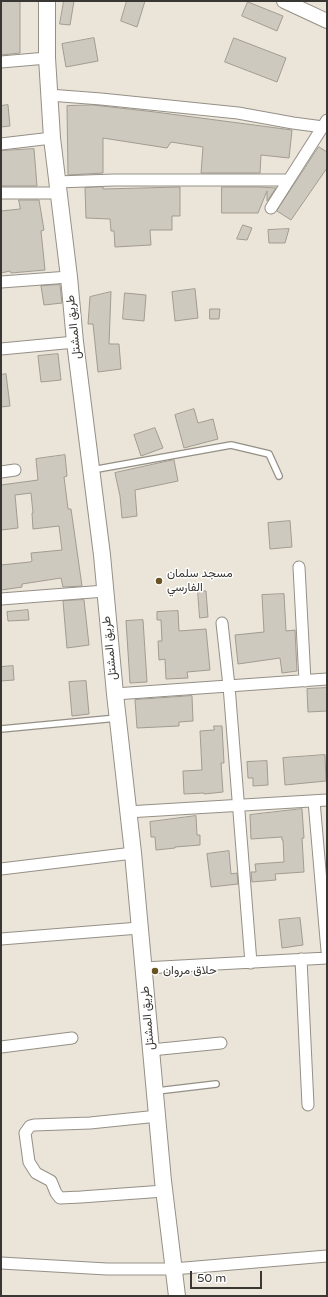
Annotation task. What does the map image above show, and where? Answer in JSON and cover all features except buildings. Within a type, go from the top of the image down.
[{"type":"main road","name":"طريق المشتل","points":[[47,1],[47,58],[52,138],[69,277],[75,342],[102,555],[127,812],[133,853],[164,1191],[177,1296]]},
{"type":"street","points":[[284,1],[327,21]]},
{"type":"street","points":[[1,62],[47,58]]},
{"type":"street","points":[[50,96],[101,99],[238,113],[294,123],[325,123]]},
{"type":"street","points":[[271,208],[325,123]]},
{"type":"street","points":[[1,144],[52,138]]},
{"type":"street","points":[[1,193],[58,188],[114,180],[289,180]]},
{"type":"street","points":[[1,282],[69,277]]},
{"type":"street","points":[[1,349],[75,342]]},
{"type":"street","points":[[1,472],[15,470]]},
{"type":"street","points":[[299,567],[305,681]]},
{"type":"street","points":[[1,599],[105,591]]},
{"type":"street","points":[[222,623],[229,686],[251,962]]},
{"type":"street","points":[[115,694],[327,679]]},
{"type":"street","points":[[127,812],[327,800]]},
{"type":"street","points":[[314,801],[327,951]]},
{"type":"street","points":[[1,869],[133,853]]},
{"type":"street","points":[[1,939],[140,928]]},
{"type":"street","points":[[144,968],[327,958]]},
{"type":"street","points":[[301,959],[308,1105]]},
{"type":"street","points":[[1,1047],[72,1038]]},
{"type":"street","points":[[152,1050],[221,1043]]},
{"type":"street","points":[[158,1116],[90,1123],[42,1124],[30,1126],[25,1133],[29,1162],[32,1168],[36,1173],[51,1181],[60,1198],[164,1191]]},
{"type":"street","points":[[1,1263],[107,1269],[173,1269],[327,1256]]},
{"type":"lane","points":[[92,470],[231,445],[269,454],[279,476]]},
{"type":"lane","points":[[1,729],[118,718]]},
{"type":"lane","points":[[155,1091],[216,1084]]},
{"type":"place","name":"مسجد سلمان الفارسي","points":[[159,581]]},
{"type":"place","name":"حلاق مروان","points":[[155,971]]}]
